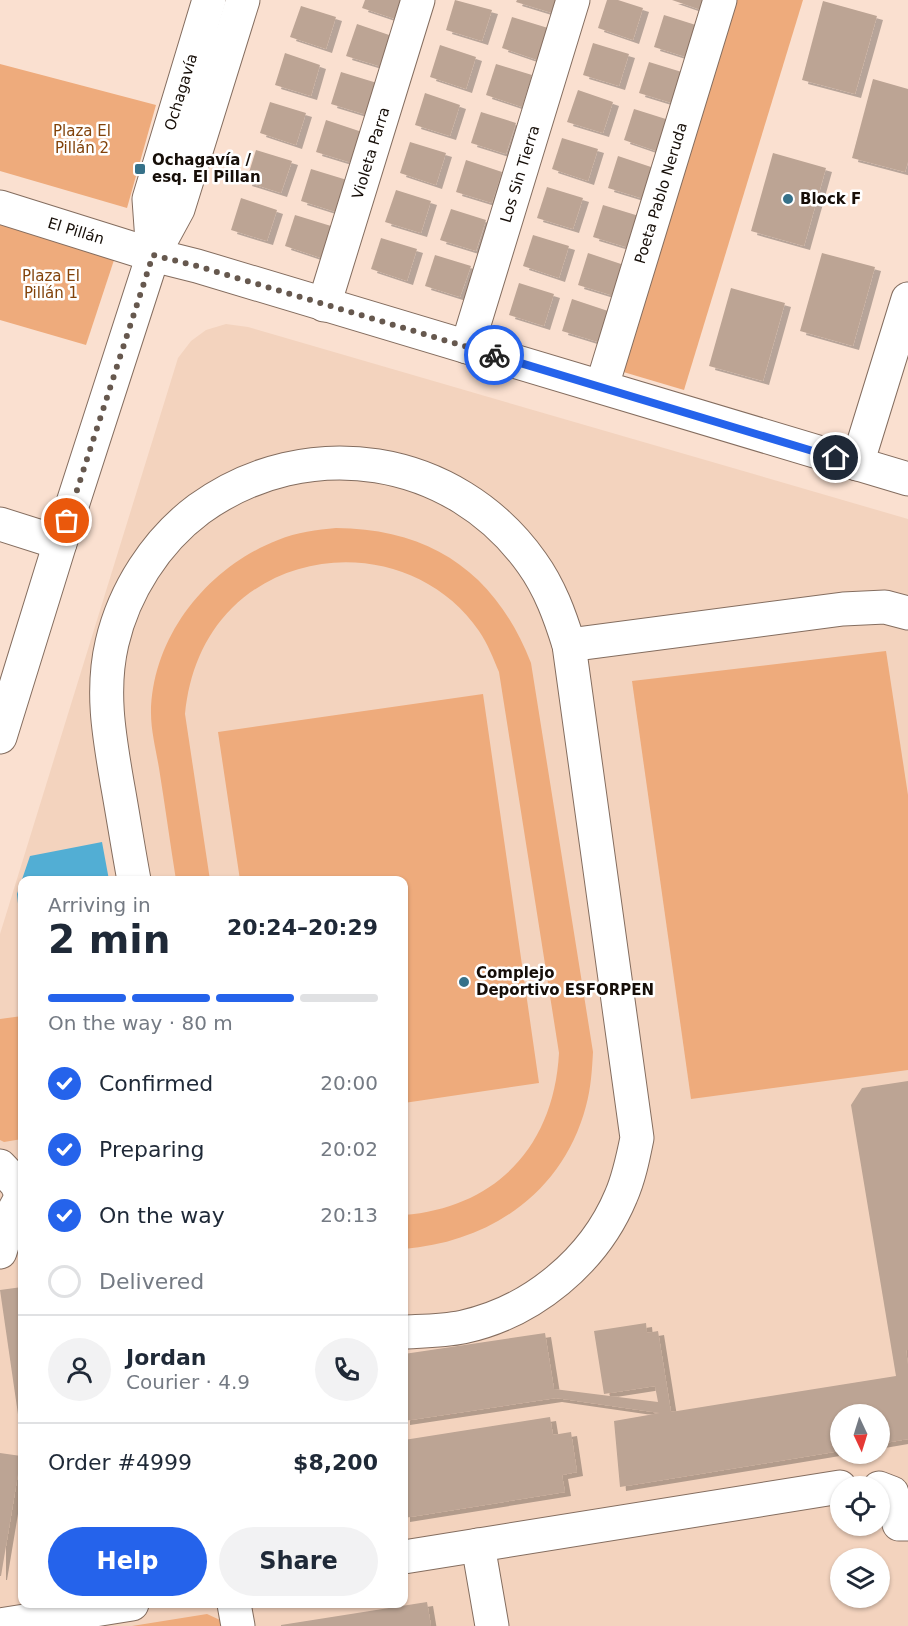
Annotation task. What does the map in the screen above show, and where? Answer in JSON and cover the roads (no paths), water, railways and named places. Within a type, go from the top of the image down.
[{"type":"street","name":"Ochagavía","points":[[153,255],[149,198],[209,0]]},
{"type":"street","points":[[0,737],[153,255],[178,209],[243,0]]},
{"type":"street","name":"Violeta Parra","points":[[324,305],[418,0]]},
{"type":"street","name":"Los Sin Tierra","points":[[467,347],[573,0]]},
{"type":"street","name":"Poeta Pablo Neruda","points":[[602,386],[720,0]]},
{"type":"street","name":"El Pillán","points":[[0,207],[153,255],[602,386],[908,479]]},
{"type":"street","points":[[857,464],[908,299]]},
{"type":"street","points":[[133,876],[108,732],[105,703],[107,673],[120,614],[148,561],[167,537],[205,505],[240,485],[268,473],[297,466],[337,463],[387,467],[443,486],[470,501],[514,540],[533,563],[548,589],[561,616],[569,645],[637,1138],[631,1168],[621,1197],[607,1224],[570,1271],[546,1290],[520,1306],[493,1318],[464,1327],[408,1332]]},
{"type":"street","points":[[0,524],[60,543]]},
{"type":"street","points":[[569,645],[843,609],[885,607],[908,614]]},
{"type":"street","points":[[0,1166],[18,1187]]},
{"type":"street","points":[[0,1252],[11,1216],[18,1203]]},
{"type":"street","points":[[408,1556],[830,1489]]},
{"type":"street","points":[[890,1492],[899,1524],[908,1524]]},
{"type":"street","points":[[478,1545],[492,1626]]},
{"type":"street","points":[[0,1625],[107,1608]]},
{"type":"street","points":[[235,1608],[238,1626]]},
{"type":"water","points":[[102,842],[108,876],[23,876],[30,856]]},
{"type":"place","name":"Ochagavía / esq. El Pillan","points":[[140,169]]},
{"type":"place","name":"Block F","points":[[788,199]]},
{"type":"place","name":"Complejo Deportivo ESFORPEN","points":[[464,982]]},
{"type":"park label","name":"Plaza El Pillán 2","points":[[82,140]]},
{"type":"park label","name":"Plaza El Pillán 1","points":[[51,284]]}]
